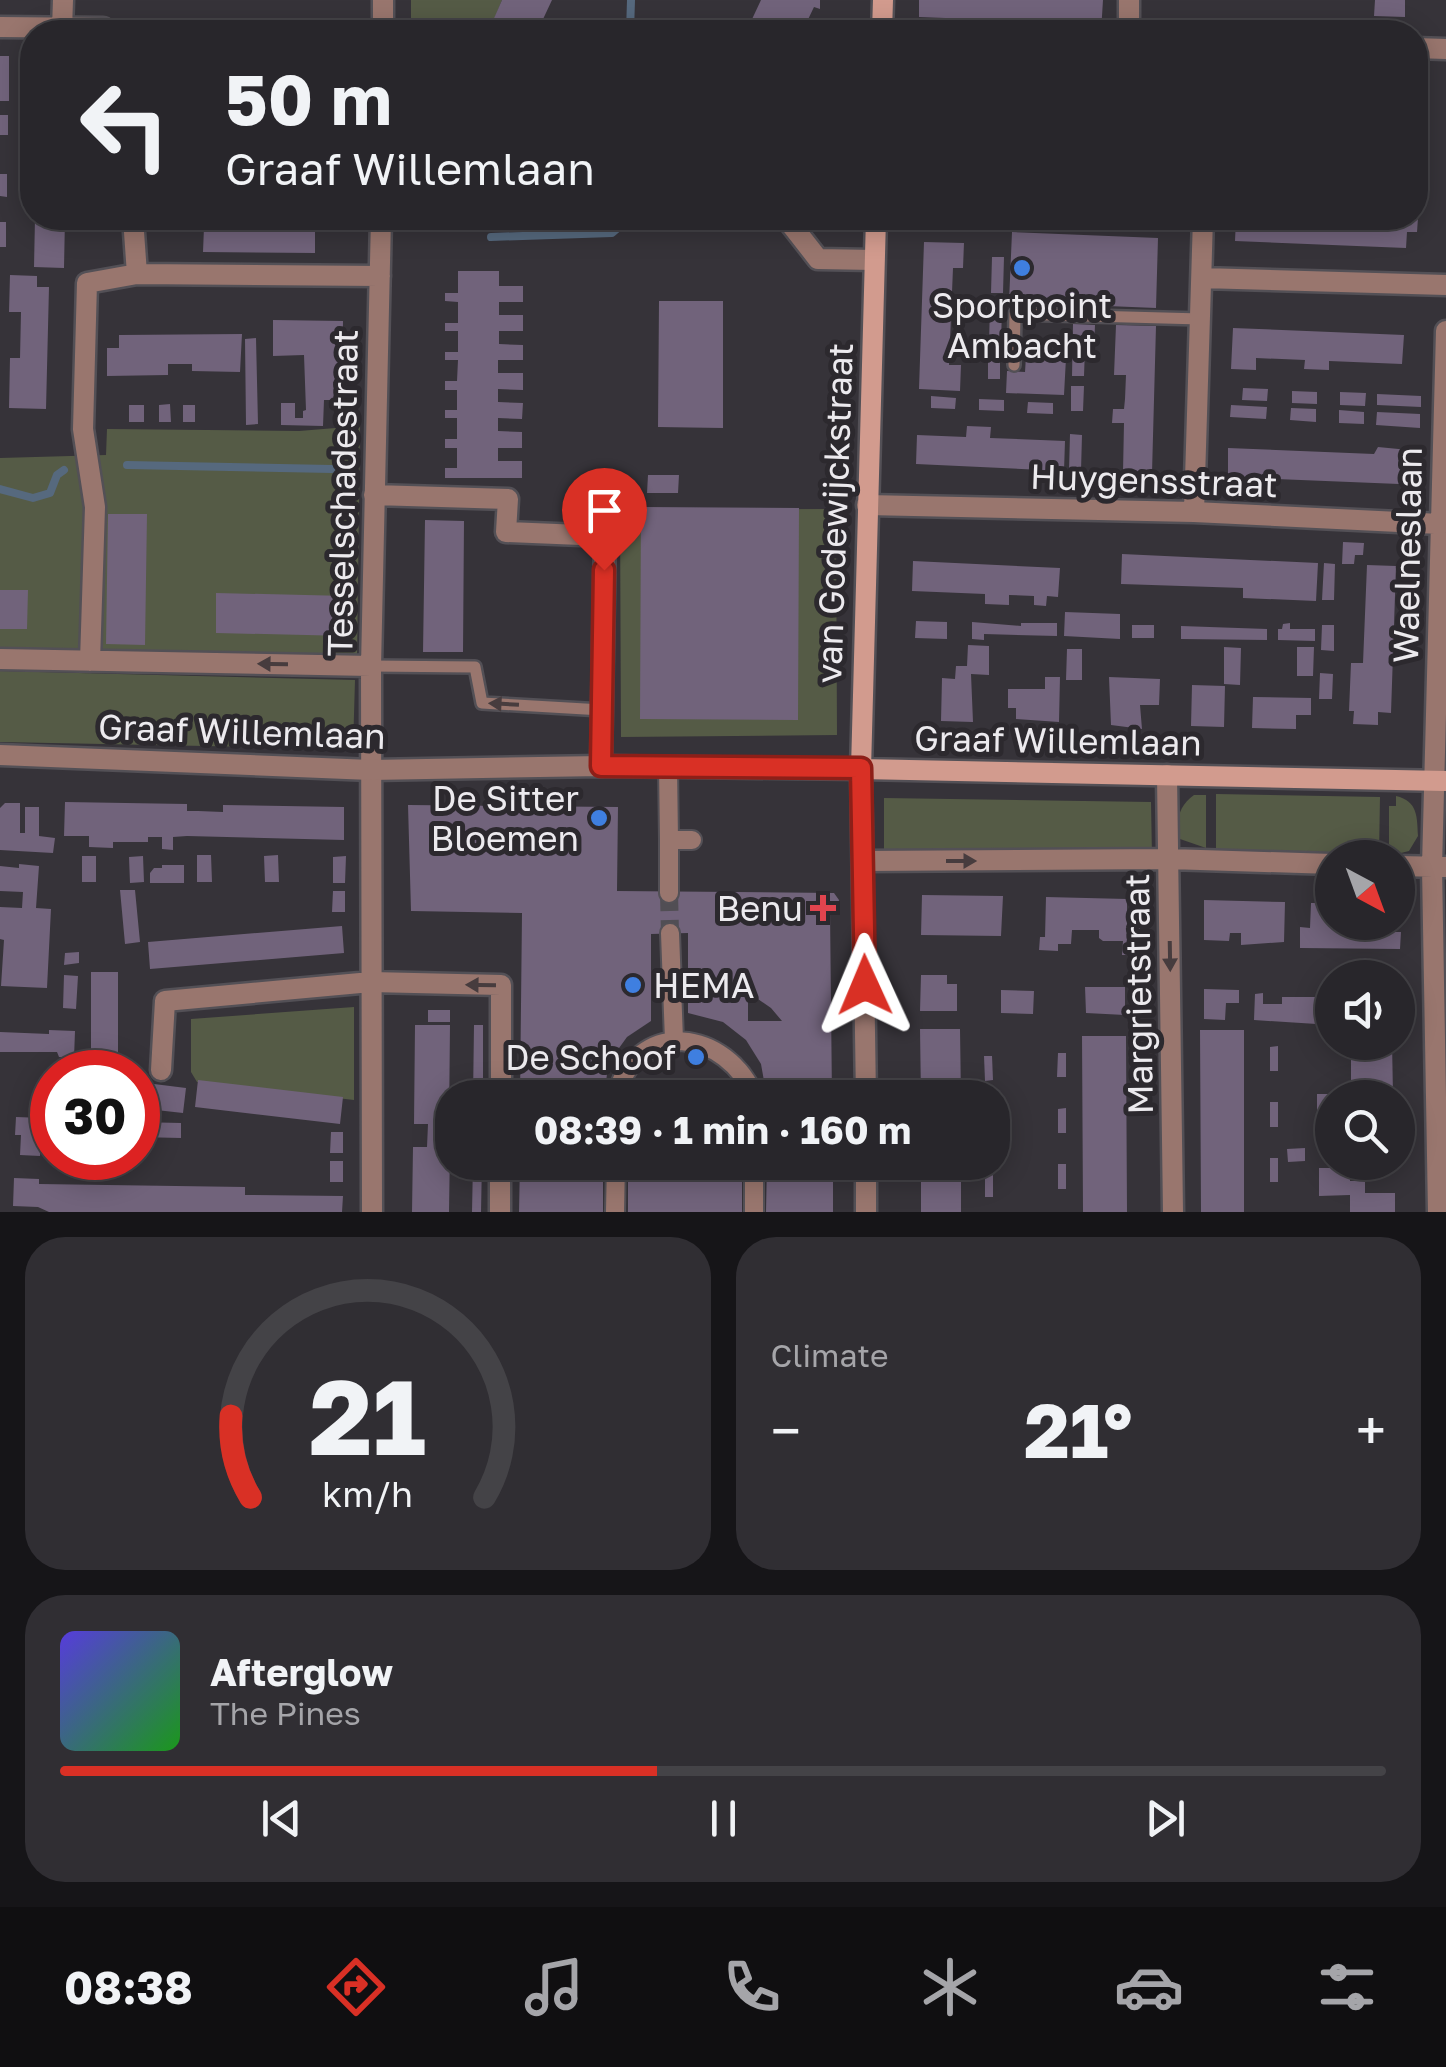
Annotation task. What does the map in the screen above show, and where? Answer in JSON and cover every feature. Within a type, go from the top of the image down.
[{"type":"main road","name":"van Godewijckstraat","points":[[861,768],[875,230]]},
{"type":"main road","name":"Graaf Willemlaan","points":[[861,768],[1440,781]]},
{"type":"street","points":[[133,230],[137,274],[380,276]]},
{"type":"street","name":"Tesselschadestraat","points":[[372,1212],[371,666],[381,230]]},
{"type":"street","points":[[795,230],[818,259],[874,260]]},
{"type":"street","points":[[1194,512],[1203,230]]},
{"type":"street","name":"Graaf Willemlaan","points":[[90,661],[95,507],[83,429],[87,283],[137,274]]},
{"type":"street","points":[[1202,278],[1446,285]]},
{"type":"street","name":"Waelneslaan","points":[[1438,1212],[1440,524],[1446,332]]},
{"type":"street","points":[[374,496],[508,499],[506,532],[605,536],[601,766]]},
{"type":"street","name":"Huygensstraat","points":[[867,505],[1194,512],[1440,524]]},
{"type":"street","name":"Graaf Willemlaan","points":[[0,659],[371,666]]},
{"type":"street","name":"Graaf Willemlaan","points":[[0,754],[372,770],[601,766],[861,768]]},
{"type":"street","points":[[668,766],[669,893]]},
{"type":"street","points":[[861,768],[866,1080]]},
{"type":"street","name":"Margrietstraat","points":[[1167,775],[1172,1212]]},
{"type":"street","points":[[669,840],[692,840]]},
{"type":"street","points":[[864,862],[1168,859],[1315,863]]},
{"type":"street","points":[[670,933],[674,1040]]},
{"type":"street","points":[[161,1070],[164,1001],[371,982],[502,985],[501,1080]]},
{"type":"street","points":[[621,1080],[623,1072],[644,1049],[674,1040],[710,1047],[742,1071],[746,1080]]},
{"type":"street","points":[[500,1180],[500,1212]]},
{"type":"street","points":[[615,1212],[616,1180]]},
{"type":"street","points":[[754,1180],[754,1212]]},
{"type":"street","points":[[866,1180],[866,1212]]},
{"type":"lane","points":[[1014,365],[1015,314],[1200,319]]},
{"type":"lane","name":"Graaf Willemlaan","points":[[371,666],[476,667],[482,703],[602,710]]},
{"type":"green space","points":[[411,0],[502,0],[494,20],[411,20]]},
{"type":"green space","points":[[360,426],[357,660],[0,651],[0,458],[106,455],[107,429],[299,431]]},
{"type":"green space","points":[[836,509],[837,735],[621,737],[620,510]]},
{"type":"green space","points":[[0,671],[355,680],[353,749],[0,742]]},
{"type":"green space","points":[[1216,794],[1380,797],[1379,840],[1315,840],[1315,855],[1216,853]]},
{"type":"green space","points":[[1194,795],[1206,795],[1206,848],[1180,839],[1180,814]]},
{"type":"green space","points":[[1396,796],[1412,806],[1418,836],[1415,841],[1389,840],[1389,806],[1396,806]]},
{"type":"green space","points":[[884,798],[1151,802],[1152,856],[889,855],[884,850]]},
{"type":"green space","points":[[354,1007],[354,1100],[197,1082],[191,1072],[191,1019]]},
{"type":"building","points":[[502,0],[552,0],[543,20],[493,20]]},
{"type":"building","points":[[761,0],[820,0],[820,9],[814,7],[808,20],[752,20]]},
{"type":"building","points":[[919,0],[1103,0],[1102,20],[919,17]]},
{"type":"building","points":[[1375,0],[1405,0],[1405,17],[1374,16]]},
{"type":"building","points":[[0,56],[9,56],[9,101],[0,101]]},
{"type":"building","points":[[0,115],[8,115],[8,135],[0,135]]},
{"type":"building","points":[[0,174],[7,174],[7,197],[0,196]]},
{"type":"building","points":[[0,222],[6,222],[6,247],[0,247]]},
{"type":"building","points":[[35,230],[65,230],[64,268],[34,267]]},
{"type":"building","points":[[204,230],[315,230],[315,253],[203,252]]},
{"type":"building","points":[[1235,230],[1417,230],[1407,232],[1406,248],[1235,241]]},
{"type":"building","points":[[1012,232],[1158,238],[1156,308],[1009,302]]},
{"type":"building","points":[[924,242],[964,243],[963,268],[953,268],[949,365],[961,365],[960,391],[919,389]]},
{"type":"building","points":[[992,257],[1004,257],[1003,293],[991,293]]},
{"type":"building","points":[[458,271],[499,271],[499,286],[523,286],[523,302],[499,302],[499,315],[523,315],[523,331],[499,331],[499,344],[523,345],[523,360],[498,360],[498,373],[523,373],[523,390],[498,389],[498,402],[523,403],[522,419],[498,418],[498,431],[522,432],[522,448],[498,448],[498,461],[522,461],[522,478],[445,478],[445,468],[457,468],[457,448],[445,448],[445,439],[457,439],[457,418],[445,418],[445,410],[457,410],[457,390],[445,390],[445,381],[457,381],[458,360],[445,360],[445,352],[458,352],[458,331],[445,331],[445,323],[458,323],[458,302],[445,301],[445,293],[458,293]]},
{"type":"building","points":[[10,275],[37,276],[37,287],[49,287],[46,409],[9,408],[10,358],[20,358],[21,312],[9,312]]},
{"type":"building","points":[[659,301],[723,301],[723,428],[658,427]]},
{"type":"building","points":[[990,306],[1002,307],[1001,344],[989,343]]},
{"type":"building","points":[[273,320],[343,321],[342,400],[324,400],[323,426],[281,425],[281,403],[295,403],[295,418],[303,418],[306,410],[304,355],[273,356]]},
{"type":"building","points":[[1073,324],[1095,325],[1094,349],[1085,348],[1084,376],[1072,376]]},
{"type":"building","points":[[1116,325],[1156,326],[1152,473],[1123,472],[1124,423],[1112,423],[1113,409],[1124,409],[1126,375],[1114,375]]},
{"type":"building","points":[[1233,328],[1404,335],[1402,364],[1329,361],[1329,370],[1304,369],[1305,360],[1256,358],[1256,370],[1231,369]]},
{"type":"building","points":[[242,334],[240,372],[192,371],[192,364],[168,364],[168,375],[107,376],[107,348],[119,348],[119,335]]},
{"type":"building","points":[[256,338],[258,424],[246,425],[245,339]]},
{"type":"building","points":[[988,355],[1000,355],[1000,379],[988,379]]},
{"type":"building","points":[[1026,356],[1066,358],[1064,395],[1006,393],[1007,371],[1025,372]]},
{"type":"building","points":[[1071,386],[1084,386],[1083,411],[1071,411]]},
{"type":"building","points":[[1243,388],[1268,389],[1267,401],[1242,400]]},
{"type":"building","points":[[1292,391],[1317,392],[1317,404],[1292,403]]},
{"type":"building","points":[[1340,392],[1366,393],[1365,406],[1340,405]]},
{"type":"building","points":[[1377,394],[1421,396],[1421,407],[1377,405]]},
{"type":"building","points":[[931,396],[956,398],[955,409],[931,408]]},
{"type":"building","points":[[979,399],[1004,400],[1004,411],[979,410]]},
{"type":"building","points":[[1028,402],[1053,403],[1053,414],[1027,413]]},
{"type":"building","points":[[170,404],[171,422],[159,422],[159,405]]},
{"type":"building","points":[[129,405],[144,405],[144,422],[129,422]]},
{"type":"building","points":[[183,405],[195,405],[195,422],[183,422]]},
{"type":"building","points":[[1231,405],[1267,407],[1266,419],[1230,417]]},
{"type":"building","points":[[1291,408],[1316,409],[1316,422],[1290,420]]},
{"type":"building","points":[[1339,410],[1364,412],[1364,424],[1339,423]]},
{"type":"building","points":[[1377,412],[1420,414],[1420,428],[1376,425]]},
{"type":"building","points":[[967,426],[991,427],[990,438],[1065,441],[1064,471],[916,464],[917,435],[966,437]]},
{"type":"building","points":[[1070,434],[1082,435],[1081,471],[1069,471]]},
{"type":"building","points":[[1378,447],[1419,451],[1418,475],[1400,475],[1399,484],[1228,477],[1228,448],[1374,454]]},
{"type":"building","points":[[648,475],[679,475],[678,493],[647,493]]},
{"type":"building","points":[[641,507],[799,508],[798,720],[640,719]]},
{"type":"building","points":[[108,514],[147,514],[145,645],[106,644]]},
{"type":"building","points":[[425,520],[464,521],[463,652],[423,652]]},
{"type":"building","points":[[1343,542],[1364,543],[1363,555],[1355,555],[1354,564],[1342,564]]},
{"type":"building","points":[[1122,554],[1318,563],[1316,601],[1243,598],[1243,588],[1121,584]]},
{"type":"building","points":[[913,561],[1060,568],[1058,597],[1047,596],[1046,606],[1034,605],[1034,596],[1009,595],[1009,605],[985,604],[985,594],[912,591]]},
{"type":"building","points":[[1324,563],[1335,564],[1334,600],[1322,600]]},
{"type":"building","points":[[1367,565],[1396,566],[1391,713],[1378,712],[1378,725],[1353,724],[1354,711],[1349,711],[1351,663],[1363,663]]},
{"type":"building","points":[[0,590],[28,590],[27,629],[0,629]]},
{"type":"building","points":[[216,593],[347,596],[347,636],[216,633]]},
{"type":"building","points":[[1065,612],[1120,614],[1120,639],[1064,636]]},
{"type":"building","points":[[916,621],[947,622],[947,639],[915,638]]},
{"type":"building","points":[[972,622],[1021,626],[1057,623],[1057,636],[984,634],[984,640],[972,639]]},
{"type":"building","points":[[1290,623],[1290,629],[1315,629],[1315,641],[1278,640],[1278,629]]},
{"type":"building","points":[[1132,625],[1154,625],[1154,638],[1132,638]]},
{"type":"building","points":[[1322,625],[1334,625],[1334,651],[1321,650]]},
{"type":"building","points":[[1181,626],[1267,629],[1267,640],[1181,639]]},
{"type":"building","points":[[968,645],[989,646],[989,675],[971,674],[973,722],[941,721],[942,678],[955,679],[956,666],[967,666]]},
{"type":"building","points":[[1224,647],[1241,648],[1240,685],[1224,684]]},
{"type":"building","points":[[1297,647],[1314,647],[1313,676],[1297,676]]},
{"type":"building","points":[[1067,649],[1082,649],[1082,680],[1066,680]]},
{"type":"building","points":[[1320,673],[1333,674],[1332,699],[1319,699]]},
{"type":"building","points":[[1045,677],[1060,677],[1059,722],[1016,719],[1016,708],[1008,708],[1008,689],[1045,689]]},
{"type":"building","points":[[1109,677],[1160,679],[1159,705],[1140,705],[1142,729],[1111,725]]},
{"type":"building","points":[[1192,685],[1225,686],[1224,727],[1191,726]]},
{"type":"building","points":[[1253,697],[1311,698],[1311,715],[1296,715],[1296,729],[1252,728]]},
{"type":"building","points":[[65,802],[187,804],[187,811],[223,812],[223,805],[344,807],[344,840],[187,836],[173,837],[173,850],[162,849],[162,837],[148,837],[148,842],[113,842],[113,848],[89,847],[89,836],[64,836]]},
{"type":"building","points":[[5,803],[20,803],[20,833],[25,833],[25,807],[39,807],[39,836],[55,838],[53,853],[0,850],[0,808]]},
{"type":"building","points":[[408,805],[618,807],[617,891],[834,893],[839,900],[838,906],[830,910],[832,1080],[764,1080],[761,1064],[746,1040],[723,1022],[688,1013],[688,933],[651,934],[651,1021],[627,1037],[614,1055],[606,1080],[520,1080],[522,913],[411,911]],"holes":[[[748,992],[771,1008],[782,1021],[748,1021]]]},
{"type":"building","points":[[197,855],[211,855],[212,882],[197,882]]},
{"type":"building","points":[[278,855],[279,882],[265,882],[264,856]]},
{"type":"building","points":[[82,856],[96,856],[96,882],[82,882]]},
{"type":"building","points":[[143,856],[144,882],[130,883],[129,857]]},
{"type":"building","points":[[346,856],[345,883],[333,883],[333,857]]},
{"type":"building","points":[[19,864],[39,866],[36,908],[51,909],[47,988],[1,986],[4,940],[0,939],[0,907],[22,908],[23,892],[0,891],[0,866],[19,868]]},
{"type":"building","points":[[162,865],[184,865],[184,883],[150,883],[150,873]]},
{"type":"building","points":[[120,890],[135,890],[140,942],[125,944]]},
{"type":"building","points":[[333,891],[345,891],[345,912],[332,912]]},
{"type":"building","points":[[922,895],[1003,896],[1001,936],[921,935]]},
{"type":"building","points":[[1046,897],[1127,899],[1127,927],[1142,928],[1141,955],[1122,955],[1123,941],[1103,941],[1099,930],[1072,930],[1071,944],[1058,944],[1058,951],[1039,950],[1040,937],[1045,937]]},
{"type":"building","points":[[1204,900],[1285,902],[1284,942],[1241,945],[1241,933],[1230,933],[1229,941],[1204,940]]},
{"type":"building","points":[[1311,903],[1315,903],[1315,940],[1401,940],[1400,949],[1300,948],[1300,927],[1310,928]]},
{"type":"building","points":[[342,926],[344,953],[150,969],[148,942]]},
{"type":"building","points":[[79,952],[79,963],[64,965],[65,953]]},
{"type":"building","points":[[91,972],[118,972],[118,1050],[91,1050]]},
{"type":"building","points":[[64,975],[78,976],[76,1009],[63,1008]]},
{"type":"building","points":[[921,975],[947,975],[947,984],[957,984],[957,1011],[920,1011]]},
{"type":"building","points":[[1085,987],[1125,987],[1125,1015],[1086,1013]]},
{"type":"building","points":[[1204,989],[1239,990],[1239,1003],[1226,1003],[1225,1020],[1204,1019]]},
{"type":"building","points":[[1001,990],[1034,991],[1033,1014],[1001,1013]]},
{"type":"building","points":[[1263,993],[1263,1004],[1282,1004],[1282,997],[1315,997],[1315,1024],[1254,1020],[1255,994]]},
{"type":"building","points":[[428,1010],[450,1010],[450,1022],[428,1022]]},
{"type":"building","points":[[415,1025],[450,1025],[449,1080],[435,1080],[435,1180],[449,1180],[449,1212],[412,1212],[413,1147],[427,1147],[428,1124],[414,1124]]},
{"type":"building","points":[[474,1025],[483,1025],[483,1080],[473,1080]]},
{"type":"building","points":[[920,1029],[960,1029],[961,1080],[921,1080]]},
{"type":"building","points":[[49,1030],[75,1031],[74,1050],[0,1052],[0,1032],[49,1034]]},
{"type":"building","points":[[1200,1030],[1244,1030],[1244,1212],[1201,1212]]},
{"type":"building","points":[[1082,1036],[1126,1036],[1127,1212],[1083,1212]]},
{"type":"building","points":[[1278,1046],[1278,1071],[1270,1071],[1270,1047]]},
{"type":"building","points":[[1058,1053],[1066,1053],[1066,1077],[1057,1077]]},
{"type":"building","points":[[984,1056],[992,1056],[993,1080],[985,1080]]},
{"type":"building","points":[[1351,1060],[1392,1060],[1393,1080],[1351,1080]]},
{"type":"building","points":[[198,1080],[343,1097],[340,1124],[195,1107]]},
{"type":"building","points":[[160,1085],[186,1088],[183,1113],[160,1110]]},
{"type":"building","points":[[1270,1102],[1278,1102],[1278,1127],[1270,1127]]},
{"type":"building","points":[[1066,1108],[1066,1133],[1058,1133],[1058,1109]]},
{"type":"building","points":[[16,1117],[30,1118],[30,1156],[20,1155],[21,1135],[15,1135]]},
{"type":"building","points":[[160,1123],[181,1123],[181,1138],[160,1138]]},
{"type":"building","points":[[331,1132],[343,1132],[343,1153],[330,1153]]},
{"type":"building","points":[[1305,1148],[1305,1161],[1288,1162],[1287,1149]]},
{"type":"building","points":[[1270,1158],[1278,1158],[1278,1182],[1270,1182]]},
{"type":"building","points":[[330,1161],[343,1161],[343,1182],[330,1182]]},
{"type":"building","points":[[1058,1164],[1066,1164],[1066,1189],[1058,1189]]},
{"type":"building","points":[[14,1178],[39,1180],[39,1184],[245,1187],[245,1195],[343,1196],[342,1212],[49,1212],[38,1207],[13,1206]]},
{"type":"building","points":[[473,1180],[482,1180],[481,1212],[472,1212]]},
{"type":"building","points":[[520,1180],[603,1180],[603,1212],[519,1212]]},
{"type":"building","points":[[628,1180],[742,1180],[742,1212],[628,1212]]},
{"type":"building","points":[[767,1180],[833,1180],[833,1212],[766,1212]]},
{"type":"building","points":[[921,1180],[961,1180],[961,1212],[921,1212]]},
{"type":"building","points":[[985,1180],[993,1180],[993,1197],[985,1197]]},
{"type":"building","points":[[1319,1180],[1365,1181],[1365,1193],[1395,1193],[1395,1212],[1350,1212],[1350,1195],[1319,1196]]},
{"type":"waterway","points":[[630,20],[631,0]]},
{"type":"waterway","points":[[491,237],[616,230]]},
{"type":"waterway","points":[[127,465],[332,469]]},
{"type":"waterway","points":[[0,489],[33,498],[50,493],[57,475],[64,470]]},
{"type":"tunnel","points":[[669,893],[670,933]]},
{"type":"place","name":"Sportpoint Ambacht","points":[[1022,268]]},
{"type":"place","name":"De Sitter Bloemen","points":[[599,818]]},
{"type":"place","name":"Benu","points":[[823,908]]},
{"type":"place","name":"HEMA","points":[[633,985]]},
{"type":"place","name":"De Schoof","points":[[696,1057]]},
{"type":"route","points":[[604,570],[601,766],[861,768],[865,985]]}]
